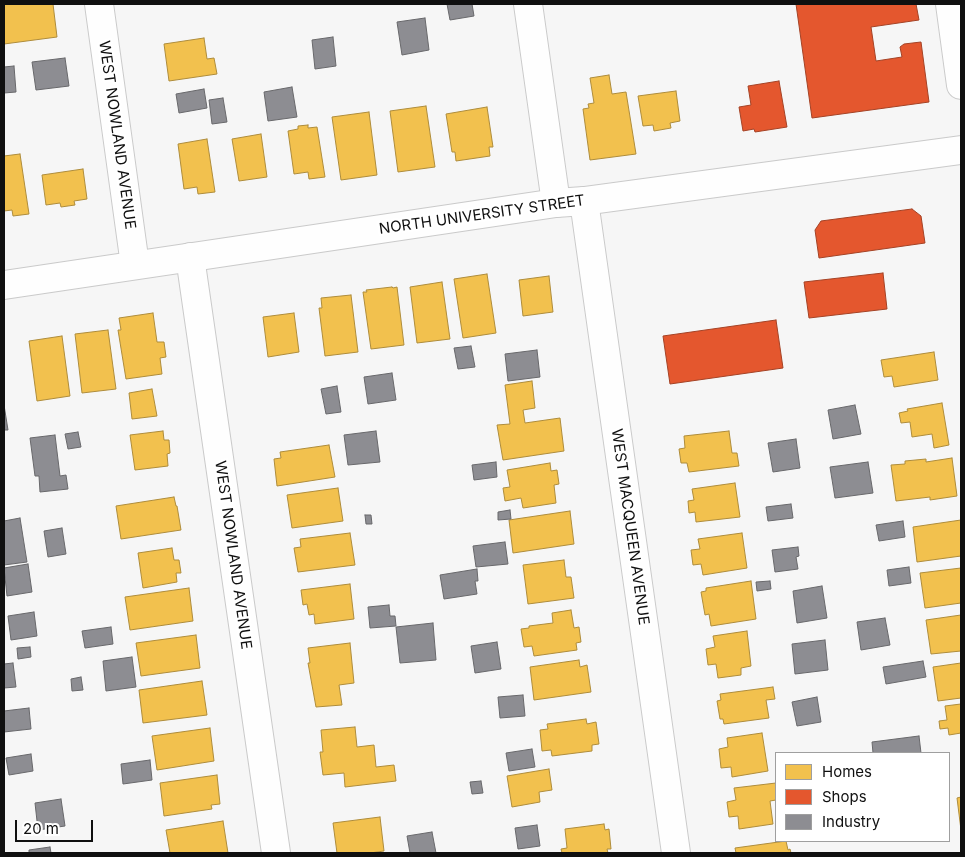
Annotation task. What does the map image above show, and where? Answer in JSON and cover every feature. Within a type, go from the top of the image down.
[{"type":"street","name":"WEST NOWLAND AVENUE","points":[[99,4],[136,265]]},
{"type":"street","points":[[528,4],[556,203]]},
{"type":"street","points":[[950,4],[961,85]]},
{"type":"street","name":"NORTH UNIVERSITY STREET","points":[[4,285],[556,203],[584,201],[961,150]]},
{"type":"street","name":"WEST MACQUEEN AVENUE","points":[[584,201],[676,853]]},
{"type":"street","name":"WEST NOWLAND AVENUE","points":[[190,257],[276,853]]},
{"type":"building: Homes","points":[[4,4],[53,4],[57,37],[4,44]]},
{"type":"building: Homes","points":[[204,38],[207,59],[214,58],[217,74],[169,81],[164,44]]},
{"type":"building: Homes","points":[[609,75],[612,94],[626,92],[636,154],[590,160],[583,109],[589,108],[588,104],[594,103],[590,78]]},
{"type":"building: Homes","points":[[676,91],[680,121],[670,123],[671,128],[654,131],[653,125],[643,126],[638,96]]},
{"type":"building: Homes","points":[[426,106],[435,167],[398,172],[390,111]]},
{"type":"building: Homes","points":[[487,107],[493,147],[489,147],[490,156],[456,161],[455,152],[452,152],[446,114]]},
{"type":"building: Homes","points":[[369,112],[377,175],[341,180],[332,117]]},
{"type":"building: Homes","points":[[308,125],[308,128],[317,127],[325,177],[309,179],[308,172],[294,174],[288,131],[298,129],[298,126]]},
{"type":"building: Homes","points":[[261,134],[267,177],[239,181],[232,139]]},
{"type":"building: Homes","points":[[207,139],[215,192],[198,194],[197,187],[184,189],[178,144]]},
{"type":"building: Homes","points":[[20,154],[29,214],[13,216],[12,210],[4,211],[4,156]]},
{"type":"building: Homes","points":[[83,169],[87,199],[74,201],[75,205],[61,207],[60,203],[46,205],[42,175]]},
{"type":"building: Homes","points":[[487,274],[496,333],[463,338],[454,279]]},
{"type":"building: Homes","points":[[549,276],[553,312],[523,316],[519,280]]},
{"type":"building: Homes","points":[[442,282],[450,339],[417,343],[410,287]]},
{"type":"building: Homes","points":[[397,287],[404,345],[371,349],[363,292]]},
{"type":"building: Homes","points":[[351,295],[358,352],[325,356],[319,308],[322,308],[321,298]]},
{"type":"building: Homes","points":[[153,313],[157,342],[164,342],[166,357],[160,358],[162,374],[126,379],[118,330],[121,330],[119,318]]},
{"type":"building: Homes","points":[[294,313],[299,352],[268,357],[263,317]]},
{"type":"building: Homes","points":[[108,330],[116,389],[82,393],[75,334]]},
{"type":"building: Homes","points":[[62,336],[70,396],[37,401],[29,341]]},
{"type":"building: Homes","points":[[934,352],[938,380],[894,387],[892,376],[884,377],[881,360]]},
{"type":"building: Homes","points":[[532,381],[535,408],[523,410],[525,423],[560,418],[564,451],[503,460],[497,425],[510,424],[505,385]]},
{"type":"building: Homes","points":[[152,389],[157,416],[132,419],[129,393]]},
{"type":"building: Homes","points":[[942,403],[949,445],[934,448],[932,434],[912,437],[910,422],[901,423],[899,413],[908,411],[907,409]]},
{"type":"building: Homes","points":[[163,431],[164,440],[169,440],[168,466],[135,470],[130,435]]},
{"type":"building: Homes","points":[[729,431],[732,453],[737,453],[739,466],[689,472],[687,463],[681,463],[679,449],[685,448],[684,436]]},
{"type":"building: Homes","points":[[329,445],[335,477],[277,486],[274,459],[281,458],[280,452]]},
{"type":"building: Homes","points":[[952,458],[957,496],[930,500],[930,497],[896,501],[891,465],[905,464],[905,461],[926,459],[926,462]]},
{"type":"building: Homes","points":[[550,463],[551,471],[557,470],[559,484],[554,485],[556,503],[523,508],[521,498],[505,501],[503,488],[510,487],[507,470]]},
{"type":"building: Homes","points":[[735,483],[740,517],[696,522],[695,512],[689,513],[688,501],[694,500],[692,489]]},
{"type":"building: Homes","points":[[338,488],[343,521],[292,528],[287,495]]},
{"type":"building: Homes","points":[[174,497],[181,530],[121,539],[116,506]]},
{"type":"building: Homes","points":[[570,511],[574,544],[513,553],[509,520]]},
{"type":"building: Homes","points":[[961,520],[961,556],[917,562],[913,527]]},
{"type":"building: Homes","points":[[350,533],[355,565],[298,572],[294,548],[301,547],[300,539]]},
{"type":"building: Homes","points":[[742,533],[747,568],[703,575],[701,564],[693,565],[691,550],[700,549],[698,539]]},
{"type":"building: Homes","points":[[172,548],[174,560],[179,560],[181,573],[176,573],[177,582],[143,588],[138,553]]},
{"type":"building: Homes","points":[[564,560],[566,577],[571,577],[574,598],[528,604],[523,565]]},
{"type":"building: Homes","points":[[961,568],[961,603],[925,608],[920,573]]},
{"type":"building: Homes","points":[[751,581],[756,619],[711,626],[709,614],[705,615],[701,592],[706,591],[706,588]]},
{"type":"building: Homes","points":[[350,584],[354,619],[315,624],[314,614],[309,615],[307,604],[303,605],[301,590]]},
{"type":"building: Homes","points":[[189,588],[193,621],[130,630],[125,597]]},
{"type":"building: Homes","points":[[571,610],[574,628],[579,627],[581,642],[576,643],[577,650],[534,656],[532,646],[524,647],[521,629],[553,623],[552,613]]},
{"type":"building: Homes","points":[[961,615],[961,651],[931,654],[926,620]]},
{"type":"building: Homes","points":[[747,631],[751,666],[741,668],[741,675],[718,678],[716,664],[708,665],[706,649],[715,647],[713,636]]},
{"type":"building: Homes","points":[[196,635],[200,668],[141,676],[136,643]]},
{"type":"building: Homes","points":[[350,643],[354,683],[339,685],[342,705],[316,707],[308,663],[310,663],[308,648]]},
{"type":"building: Homes","points":[[579,660],[580,667],[587,665],[591,692],[534,700],[530,667]]},
{"type":"building: Homes","points":[[961,663],[961,698],[938,701],[933,667]]},
{"type":"building: Homes","points":[[202,681],[207,715],[143,723],[139,690]]},
{"type":"building: Homes","points":[[773,687],[775,699],[766,700],[769,718],[724,724],[723,719],[720,719],[717,701],[721,700],[720,694]]},
{"type":"building: Homes","points":[[961,704],[961,733],[949,735],[948,728],[940,729],[939,721],[947,720],[945,706]]},
{"type":"building: Homes","points":[[586,719],[587,724],[596,722],[599,744],[592,745],[592,751],[552,756],[551,750],[542,751],[540,730],[548,729],[547,724]]},
{"type":"building: Homes","points":[[355,727],[357,747],[374,745],[376,767],[394,765],[396,781],[345,787],[344,773],[323,775],[320,752],[323,752],[321,730]]},
{"type":"building: Homes","points":[[210,728],[214,761],[157,770],[152,736]]},
{"type":"building: Homes","points":[[762,733],[768,771],[732,777],[731,767],[721,768],[719,749],[728,747],[727,738]]},
{"type":"building: Homes","points":[[549,769],[552,790],[539,792],[540,802],[512,807],[507,776]]},
{"type":"building: Homes","points":[[217,775],[220,804],[211,805],[212,809],[164,816],[160,783]]},
{"type":"building: Homes","points":[[775,783],[775,800],[770,801],[773,824],[739,829],[738,816],[729,817],[727,802],[736,800],[734,788]]},
{"type":"building: Homes","points":[[961,797],[961,830],[957,798]]},
{"type":"building: Homes","points":[[380,817],[384,851],[337,853],[333,823]]},
{"type":"building: Homes","points":[[223,821],[228,853],[170,853],[166,830]]},
{"type":"building: Homes","points":[[604,824],[605,830],[609,829],[611,849],[607,849],[608,853],[562,853],[561,849],[567,848],[565,829]]},
{"type":"building: Homes","points":[[786,842],[788,850],[790,849],[791,853],[736,853],[735,848]]},
{"type":"building: Shops","points":[[796,4],[916,4],[919,20],[871,27],[876,61],[902,57],[900,47],[904,44],[921,42],[929,102],[812,118]]},
{"type":"building: Shops","points":[[779,81],[787,127],[755,132],[754,129],[743,131],[739,107],[751,105],[748,86]]},
{"type":"building: Shops","points":[[912,209],[921,216],[925,243],[819,258],[815,230],[821,221]]},
{"type":"building: Shops","points":[[883,273],[887,309],[809,318],[804,282]]},
{"type":"building: Shops","points":[[776,320],[783,368],[670,384],[663,336]]},
{"type":"building: Industry","points":[[447,4],[472,4],[474,16],[450,20]]},
{"type":"building: Industry","points":[[425,18],[429,50],[402,55],[397,22]]},
{"type":"building: Industry","points":[[333,37],[336,66],[315,69],[312,40]]},
{"type":"building: Industry","points":[[65,58],[69,86],[36,90],[32,62]]},
{"type":"building: Industry","points":[[14,66],[16,92],[4,93],[4,67]]},
{"type":"building: Industry","points":[[292,87],[297,117],[268,121],[264,92]]},
{"type":"building: Industry","points":[[204,89],[207,108],[179,113],[176,94]]},
{"type":"building: Industry","points":[[223,98],[227,122],[212,124],[209,100]]},
{"type":"building: Industry","points":[[471,346],[475,367],[458,369],[454,348]]},
{"type":"building: Industry","points":[[537,350],[540,377],[508,381],[505,354]]},
{"type":"building: Industry","points":[[392,373],[396,400],[368,404],[364,377]]},
{"type":"building: Industry","points":[[337,386],[341,412],[326,414],[321,389]]},
{"type":"building: Industry","points":[[4,405],[8,430],[4,430]]},
{"type":"building: Industry","points":[[855,405],[861,434],[833,439],[828,410]]},
{"type":"building: Industry","points":[[376,431],[380,462],[348,465],[344,435]]},
{"type":"building: Industry","points":[[78,432],[81,447],[68,449],[65,434]]},
{"type":"building: Industry","points":[[55,435],[60,476],[66,475],[68,489],[40,492],[39,476],[35,476],[30,438]]},
{"type":"building: Industry","points":[[796,439],[800,468],[773,472],[768,443]]},
{"type":"building: Industry","points":[[496,462],[497,477],[474,480],[472,465]]},
{"type":"building: Industry","points":[[868,462],[873,493],[835,498],[830,467]]},
{"type":"building: Industry","points":[[791,504],[793,518],[768,521],[766,507]]},
{"type":"building: Industry","points":[[510,510],[511,519],[498,520],[498,512]]},
{"type":"building: Industry","points":[[365,515],[371,515],[372,524],[366,524]]},
{"type":"building: Industry","points":[[20,518],[27,562],[4,565],[4,521]]},
{"type":"building: Industry","points":[[903,521],[905,537],[879,541],[876,525]]},
{"type":"building: Industry","points":[[62,528],[66,554],[48,557],[44,531]]},
{"type":"building: Industry","points":[[505,542],[508,564],[476,567],[473,546]]},
{"type":"building: Industry","points":[[798,547],[799,556],[796,557],[798,569],[775,572],[772,550]]},
{"type":"building: Industry","points":[[28,564],[32,592],[7,596],[4,568]]},
{"type":"building: Industry","points":[[909,567],[911,583],[889,586],[887,570]]},
{"type":"building: Industry","points":[[477,569],[478,581],[475,581],[477,594],[444,599],[440,575]]},
{"type":"building: Industry","points":[[770,581],[771,589],[757,591],[756,582]]},
{"type":"building: Industry","points":[[822,586],[827,618],[797,623],[793,591]]},
{"type":"building: Industry","points":[[389,605],[390,616],[395,616],[396,626],[370,628],[368,607]]},
{"type":"building: Industry","points":[[34,612],[37,636],[11,640],[8,616]]},
{"type":"building: Industry","points":[[885,618],[890,645],[861,650],[857,622]]},
{"type":"building: Industry","points":[[433,623],[436,660],[400,663],[396,627]]},
{"type":"building: Industry","points":[[111,627],[113,644],[85,648],[82,631]]},
{"type":"building: Industry","points":[[825,640],[828,670],[795,674],[792,644]]},
{"type":"building: Industry","points":[[497,642],[501,669],[475,673],[471,646]]},
{"type":"building: Industry","points":[[30,647],[31,657],[18,659],[17,648]]},
{"type":"building: Industry","points":[[132,657],[136,687],[106,691],[103,661]]},
{"type":"building: Industry","points":[[923,661],[926,677],[886,684],[883,667]]},
{"type":"building: Industry","points":[[13,663],[16,687],[4,688],[4,664]]},
{"type":"building: Industry","points":[[81,677],[83,690],[72,691],[71,679]]},
{"type":"building: Industry","points":[[523,695],[525,716],[500,718],[498,697]]},
{"type":"building: Industry","points":[[817,697],[821,722],[797,726],[792,702]]},
{"type":"building: Industry","points":[[29,708],[31,729],[4,732],[4,711]]},
{"type":"building: Industry","points":[[919,736],[921,752],[873,752],[872,742]]},
{"type":"building: Industry","points":[[532,749],[535,767],[509,771],[506,753]]},
{"type":"building: Industry","points":[[31,754],[33,771],[9,775],[6,758]]},
{"type":"building: Industry","points":[[150,760],[152,780],[123,784],[121,764]]},
{"type":"building: Industry","points":[[481,781],[483,793],[472,794],[470,782]]},
{"type":"building: Industry","points":[[61,799],[65,826],[38,830],[35,803]]},
{"type":"building: Industry","points":[[537,825],[540,846],[518,849],[515,828]]},
{"type":"building: Industry","points":[[432,832],[436,853],[410,853],[407,836]]},
{"type":"building: Industry","points":[[50,847],[51,853],[29,853],[29,850]]}]
